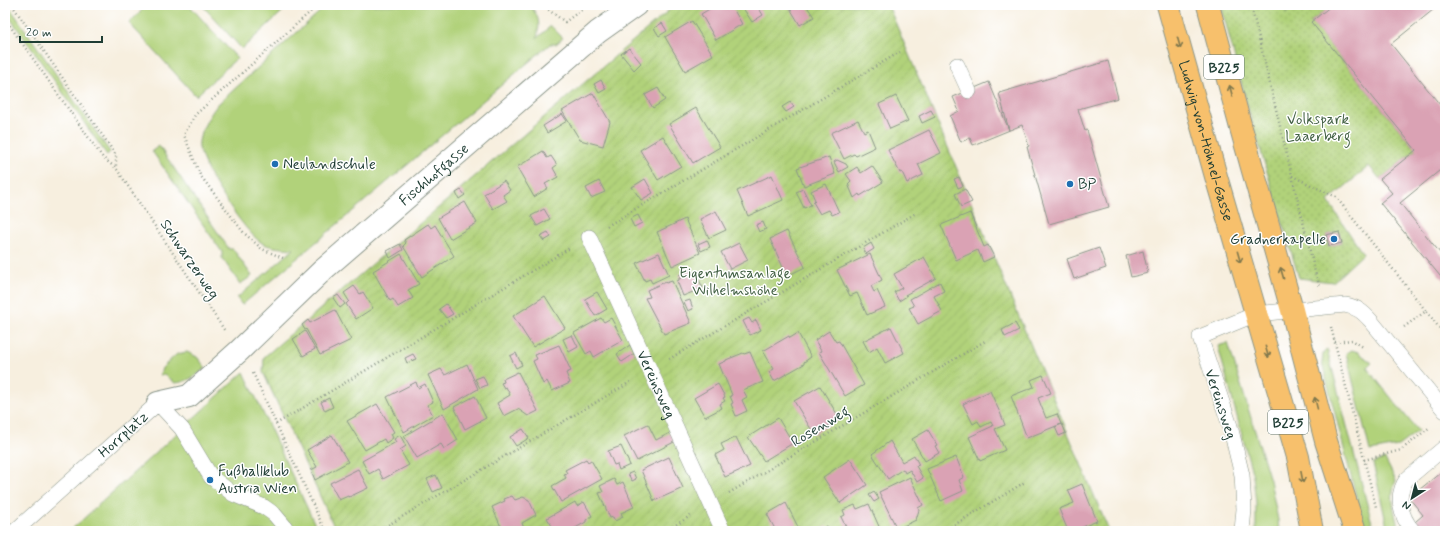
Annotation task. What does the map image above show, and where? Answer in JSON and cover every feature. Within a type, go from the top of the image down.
[{"type":"main road","name":"Ludwig-von-Höhnel-Gasse","points":[[1168,5],[1217,180],[1298,457],[1312,531]]},
{"type":"main road","name":"B225","points":[[1208,5],[1292,310],[1326,441],[1355,531]]},
{"type":"street","name":"Fischhofgasse","points":[[239,351],[322,270],[598,32],[636,5]]},
{"type":"street","name":"Horrplatz","points":[[158,403],[189,396],[239,351]]},
{"type":"lane","points":[[957,65],[968,91]]},
{"type":"lane","name":"Vereinsweg","points":[[589,237],[723,531]]},
{"type":"lane","points":[[1256,314],[1345,305],[1360,310],[1387,339],[1445,411]]},
{"type":"lane","name":"Vereinsweg","points":[[1242,531],[1244,509],[1242,475],[1230,426],[1200,337],[1256,314]]},
{"type":"lane","points":[[158,403],[182,430],[211,477],[233,494],[264,507],[274,514],[287,531]]},
{"type":"lane","name":"Horrplatz","points":[[15,531],[158,403]]},
{"type":"lane","points":[[1412,531],[1404,516],[1401,506],[1400,498],[1404,483],[1445,447]]},
{"type":"path","points":[[12,5],[116,155],[116,168]]},
{"type":"path","points":[[283,258],[262,249],[244,232],[200,175],[184,135],[195,115],[318,5]]},
{"type":"path","points":[[542,5],[565,22],[588,5]]},
{"type":"path","points":[[1251,5],[1316,276]]},
{"type":"path","name":"Schwarzerweg","points":[[5,19],[103,158],[116,168],[251,369],[325,531]]},
{"type":"path","points":[[1292,176],[1336,198],[1445,335]]},
{"type":"path","points":[[1399,330],[1426,312]]},
{"type":"path","points":[[1332,330],[1376,510]]},
{"type":"path","name":"Rosenweg","points":[[666,531],[985,341]]},
{"type":"path","points":[[1364,460],[1401,450],[1434,424]]},
{"type":"path","points":[[944,531],[1025,482]]},
{"type":"green space","points":[[5,5],[8,5],[110,152],[107,155],[5,11]]},
{"type":"green space","points":[[147,5],[189,5],[237,58],[196,96],[129,23]]},
{"type":"green space","points":[[202,5],[279,5],[284,10],[242,49]]},
{"type":"green space","points":[[327,5],[530,5],[536,14],[538,21],[539,28],[537,38],[551,26],[563,38],[556,44],[550,44],[242,305],[237,298],[294,249],[264,244],[249,232],[224,198],[207,169],[199,148],[200,137],[211,113],[218,104]]},
{"type":"green space","name":"Eigentumsanlage Wilhelmshöhe","points":[[675,5],[888,5],[1109,531],[336,531],[263,372],[264,357]]},
{"type":"green space","name":"Volkspark Laaerberg","points":[[1221,5],[1285,5],[1286,14],[1292,5],[1332,5],[1311,22],[1416,150],[1380,179],[1369,166],[1328,201],[1363,254],[1333,282],[1299,278],[1247,105]],"holes":[[[1339,232],[1342,243],[1329,246],[1326,235]]]},
{"type":"green space","points":[[159,146],[229,249],[233,249],[252,276],[240,284],[222,258],[222,252],[152,151]]},
{"type":"green space","points":[[1228,343],[1270,480],[1279,531],[1256,531],[1256,503],[1253,476],[1218,346]]},
{"type":"green space","points":[[1327,349],[1374,531],[1365,531],[1322,363],[1323,354]]},
{"type":"green space","points":[[1352,350],[1358,352],[1372,363],[1367,368],[1418,431],[1398,446],[1370,451],[1346,353]]},
{"type":"green space","points":[[187,352],[197,357],[206,368],[191,378],[175,383],[164,375],[160,375],[162,368],[177,354]]},
{"type":"green space","name":"Fußballklub Austria Wien","points":[[244,372],[318,531],[70,531]]},
{"type":"green space","points":[[1385,459],[1396,481],[1393,499],[1399,531],[1388,531],[1373,463]]},
{"type":"building","points":[[716,5],[731,5],[742,24],[716,40],[701,14]]},
{"type":"building","points":[[741,5],[762,5],[758,7],[763,15],[752,22]]},
{"type":"building","points":[[788,5],[806,5],[814,17],[800,25]]},
{"type":"building","points":[[1332,5],[1358,5],[1359,7],[1361,5],[1439,5],[1391,44],[1445,111],[1445,166],[1400,203],[1445,259],[1445,282],[1380,203],[1392,193],[1380,179],[1416,150],[1311,22]]},
{"type":"building","points":[[692,21],[713,55],[685,71],[665,37]]},
{"type":"building","points":[[662,23],[667,31],[659,36],[654,28]]},
{"type":"building","points":[[629,48],[641,63],[634,70],[621,54]]},
{"type":"building","points":[[1108,61],[1118,98],[1078,109],[1085,131],[1087,130],[1109,207],[1049,224],[1027,147],[1029,146],[1022,125],[973,145],[970,138],[961,142],[950,116],[959,111],[953,97],[989,82],[1009,130],[999,93]]},
{"type":"building","points":[[601,80],[606,89],[599,93],[594,84]]},
{"type":"building","points":[[658,88],[665,100],[653,108],[645,95]]},
{"type":"building","points":[[593,93],[610,122],[603,146],[580,140],[562,111]]},
{"type":"building","points":[[896,96],[908,121],[890,129],[879,104]]},
{"type":"building","points":[[790,102],[794,107],[786,112],[782,107]]},
{"type":"building","points":[[696,108],[720,147],[693,163],[669,124]]},
{"type":"building","points":[[931,110],[935,117],[922,123],[919,116]]},
{"type":"building","points":[[562,114],[567,121],[547,133],[543,126]]},
{"type":"building","points":[[858,120],[864,132],[868,130],[875,147],[856,156],[854,154],[844,159],[831,133]]},
{"type":"building","points":[[929,130],[941,153],[918,164],[923,175],[907,183],[888,150]]},
{"type":"building","points":[[663,136],[681,166],[658,180],[640,150]]},
{"type":"building","points":[[543,151],[547,158],[551,156],[557,165],[553,168],[558,177],[545,184],[548,188],[534,197],[517,167]]},
{"type":"building","points":[[829,157],[835,174],[804,186],[797,168]]},
{"type":"building","points":[[837,160],[846,164],[848,167],[839,172],[834,162]]},
{"type":"building","points":[[872,166],[883,182],[854,198],[848,184],[851,181],[846,174],[857,167],[861,173]]},
{"type":"building","points":[[772,175],[783,200],[748,216],[737,191]]},
{"type":"building","points":[[959,177],[963,186],[958,188],[954,179]]},
{"type":"building","points":[[645,179],[653,193],[641,200],[632,187]]},
{"type":"building","points":[[504,181],[510,190],[503,195],[507,201],[493,209],[484,194]]},
{"type":"building","points":[[599,181],[605,192],[591,198],[586,188]]},
{"type":"building","points":[[826,184],[839,212],[832,215],[829,210],[820,214],[813,202],[815,200],[811,191]]},
{"type":"building","points":[[803,189],[811,205],[804,208],[796,192]]},
{"type":"building","points":[[965,189],[972,202],[961,207],[955,194]]},
{"type":"building","points":[[461,190],[465,195],[459,199],[456,193]]},
{"type":"building","points":[[465,202],[477,223],[450,239],[438,218]]},
{"type":"building","points":[[544,209],[550,219],[537,226],[531,216]]},
{"type":"building","points":[[716,211],[726,230],[709,238],[700,219]]},
{"type":"building","points":[[970,213],[984,247],[988,245],[994,257],[983,262],[978,250],[956,260],[941,225]]},
{"type":"building","points":[[638,215],[642,223],[634,227],[630,219]]},
{"type":"building","points":[[685,219],[700,253],[672,266],[657,232]]},
{"type":"building","points":[[763,222],[766,229],[759,232],[756,225]]},
{"type":"building","points":[[428,224],[431,228],[435,225],[454,256],[422,277],[403,246],[406,243],[404,240]]},
{"type":"building","points":[[787,231],[805,267],[787,276],[770,239]]},
{"type":"building","points":[[548,232],[551,237],[544,241],[540,236]]},
{"type":"building","name":"Gradnerkapelle","points":[[1339,232],[1342,243],[1329,246],[1326,235]]},
{"type":"building","points":[[707,240],[710,247],[701,251],[698,244]]},
{"type":"building","points":[[739,243],[748,260],[730,269],[721,252]]},
{"type":"building","points":[[871,243],[874,249],[866,254],[863,248]]},
{"type":"building","points":[[400,244],[403,250],[390,258],[387,251]]},
{"type":"building","points":[[1099,248],[1106,268],[1074,279],[1067,259]]},
{"type":"building","points":[[1143,251],[1148,273],[1131,277],[1126,256]]},
{"type":"building","points":[[659,253],[669,275],[652,283],[650,279],[645,281],[636,263]]},
{"type":"building","points":[[401,254],[419,284],[408,290],[413,298],[398,307],[393,299],[390,301],[373,271]]},
{"type":"building","points":[[870,254],[882,280],[871,286],[874,292],[877,290],[885,307],[867,315],[857,293],[850,296],[837,270]]},
{"type":"building","points":[[924,257],[936,278],[905,295],[907,296],[899,301],[894,292],[902,288],[894,274]]},
{"type":"building","points":[[691,269],[693,273],[695,272],[703,288],[683,296],[677,281],[681,278],[679,275]]},
{"type":"building","points":[[672,281],[691,323],[664,334],[645,298],[650,297],[647,290],[665,282]]},
{"type":"building","points":[[940,282],[944,291],[934,296],[942,311],[918,324],[909,308],[914,306],[910,299]]},
{"type":"building","points":[[354,286],[360,294],[363,292],[373,308],[356,319],[346,304],[349,301],[344,293]]},
{"type":"building","points":[[597,292],[607,309],[595,316],[585,299]]},
{"type":"building","points":[[338,295],[345,304],[340,308],[333,298]]},
{"type":"building","points":[[545,296],[565,328],[533,347],[513,316]]},
{"type":"building","points":[[690,300],[693,309],[688,311],[684,302]]},
{"type":"building","points":[[446,304],[453,314],[446,318],[439,309]]},
{"type":"building","points":[[335,310],[351,340],[320,355],[306,329],[305,330],[302,325],[308,320],[310,323]]},
{"type":"building","points":[[601,318],[604,322],[611,318],[623,340],[594,357],[591,351],[586,354],[574,333]]},
{"type":"building","points":[[749,318],[752,323],[756,320],[761,330],[750,335],[743,321]]},
{"type":"building","points":[[1015,323],[1019,330],[1005,337],[1002,330]]},
{"type":"building","points":[[891,327],[904,353],[885,363],[877,347],[869,352],[863,341]]},
{"type":"building","points":[[305,331],[315,349],[303,356],[293,339]]},
{"type":"building","points":[[829,331],[836,342],[839,341],[864,385],[845,396],[819,352],[821,351],[815,340]]},
{"type":"building","points":[[798,333],[811,357],[804,362],[804,364],[774,381],[769,372],[774,369],[763,351],[789,336],[790,338]]},
{"type":"building","points":[[572,335],[578,347],[569,352],[563,339]]},
{"type":"building","points":[[559,345],[571,371],[566,373],[570,383],[552,391],[547,381],[543,384],[533,361],[537,359],[535,355]]},
{"type":"building","points":[[630,345],[634,354],[622,362],[617,354]]},
{"type":"building","points":[[750,352],[763,382],[743,390],[747,397],[742,400],[747,411],[736,416],[731,404],[733,403],[730,396],[732,395],[719,364],[743,353]]},
{"type":"building","points":[[516,353],[522,365],[516,368],[510,356]]},
{"type":"building","points":[[413,354],[416,359],[407,363],[405,358]]},
{"type":"building","points":[[467,364],[478,389],[444,409],[428,375],[441,369],[445,375]]},
{"type":"building","points":[[518,372],[538,411],[528,416],[518,409],[504,416],[497,403],[510,395],[506,387],[504,388],[501,383],[504,382],[503,379]]},
{"type":"building","points":[[1043,375],[1051,393],[1038,398],[1046,418],[1057,414],[1061,424],[1027,438],[1011,396],[1034,387],[1031,380]]},
{"type":"building","points":[[483,376],[487,385],[480,388],[475,379]]},
{"type":"building","points":[[416,382],[418,388],[425,384],[433,402],[427,405],[433,415],[404,432],[387,397]]},
{"type":"building","points":[[718,384],[725,397],[723,398],[725,401],[720,404],[722,408],[705,417],[694,398]]},
{"type":"building","points":[[820,386],[840,419],[814,434],[794,401]]},
{"type":"building","points":[[990,391],[1005,425],[995,429],[1005,450],[980,461],[969,437],[993,426],[991,422],[981,427],[978,421],[973,424],[963,404]]},
{"type":"building","points":[[475,396],[486,418],[465,429],[454,407]]},
{"type":"building","points":[[329,398],[333,407],[325,411],[321,402]]},
{"type":"building","points":[[377,404],[394,432],[391,434],[393,438],[386,443],[384,439],[365,450],[347,421]]},
{"type":"building","points":[[443,413],[458,440],[444,449],[441,444],[417,458],[404,436]]},
{"type":"building","points":[[778,418],[793,443],[764,461],[748,437]]},
{"type":"building","points":[[648,424],[656,440],[672,432],[676,441],[637,461],[624,436]]},
{"type":"building","points":[[1062,424],[1066,433],[1059,436],[1055,427]]},
{"type":"building","points":[[523,429],[529,438],[516,446],[510,437]]},
{"type":"building","points":[[928,430],[937,445],[935,446],[939,453],[925,461],[912,439]]},
{"type":"building","points":[[332,435],[348,462],[315,480],[311,470],[317,467],[307,450]]},
{"type":"building","points":[[400,435],[406,446],[400,450],[409,465],[383,479],[378,469],[369,474],[362,461],[396,442],[394,439]]},
{"type":"building","points":[[736,437],[750,466],[725,477],[715,455],[724,450],[721,444]]},
{"type":"building","points":[[890,441],[902,462],[914,455],[919,465],[916,466],[923,478],[917,482],[910,470],[905,473],[903,469],[888,479],[872,454]]},
{"type":"building","points":[[621,446],[630,465],[619,470],[617,464],[614,465],[608,451]]},
{"type":"building","points":[[669,457],[683,488],[654,501],[641,470]]},
{"type":"building","points":[[956,457],[964,477],[959,480],[963,491],[941,501],[927,469]]},
{"type":"building","points":[[586,459],[588,462],[591,460],[602,479],[561,502],[552,486],[566,478],[564,474],[567,473],[565,470]]},
{"type":"building","points":[[850,459],[867,485],[840,503],[823,477]]},
{"type":"building","points":[[358,469],[368,488],[339,500],[330,483]]},
{"type":"building","points":[[633,472],[636,479],[632,481],[628,474]]},
{"type":"building","points":[[1440,473],[1445,479],[1445,531],[1422,531],[1415,522],[1423,515],[1409,498]]},
{"type":"building","points":[[436,475],[442,488],[433,492],[427,479]]},
{"type":"building","points":[[910,477],[923,505],[918,508],[919,510],[916,520],[897,529],[879,492]]},
{"type":"building","points":[[614,479],[617,485],[623,482],[634,507],[621,513],[623,517],[615,521],[613,517],[610,518],[599,493],[603,492],[600,486]]},
{"type":"building","points":[[1082,484],[1097,521],[1073,531],[1068,531],[1059,509],[1074,503],[1068,490]]},
{"type":"building","points":[[874,492],[879,499],[874,502],[869,495]]},
{"type":"building","points":[[512,496],[515,500],[523,497],[529,500],[536,515],[522,523],[525,531],[503,531],[492,507],[505,501],[504,499]]},
{"type":"building","points":[[575,502],[577,506],[584,502],[592,516],[586,520],[586,522],[570,531],[555,531],[547,518]]},
{"type":"building","points":[[786,503],[799,529],[795,531],[776,531],[767,514]]},
{"type":"building","points":[[869,504],[881,531],[848,531],[841,517],[845,515],[843,510],[855,505],[857,509]]},
{"type":"building","points":[[827,526],[830,531],[817,531]]},
{"type":"building","points":[[836,528],[838,531],[830,531]]},
{"type":"place","name":"Neulandschule","points":[[275,164]]},
{"type":"place","name":"BP","points":[[1070,184]]},
{"type":"place","name":"Gradnerkapelle","points":[[1334,239]]},
{"type":"place","name":"Fußballklub Austria Wien","points":[[210,480]]}]
